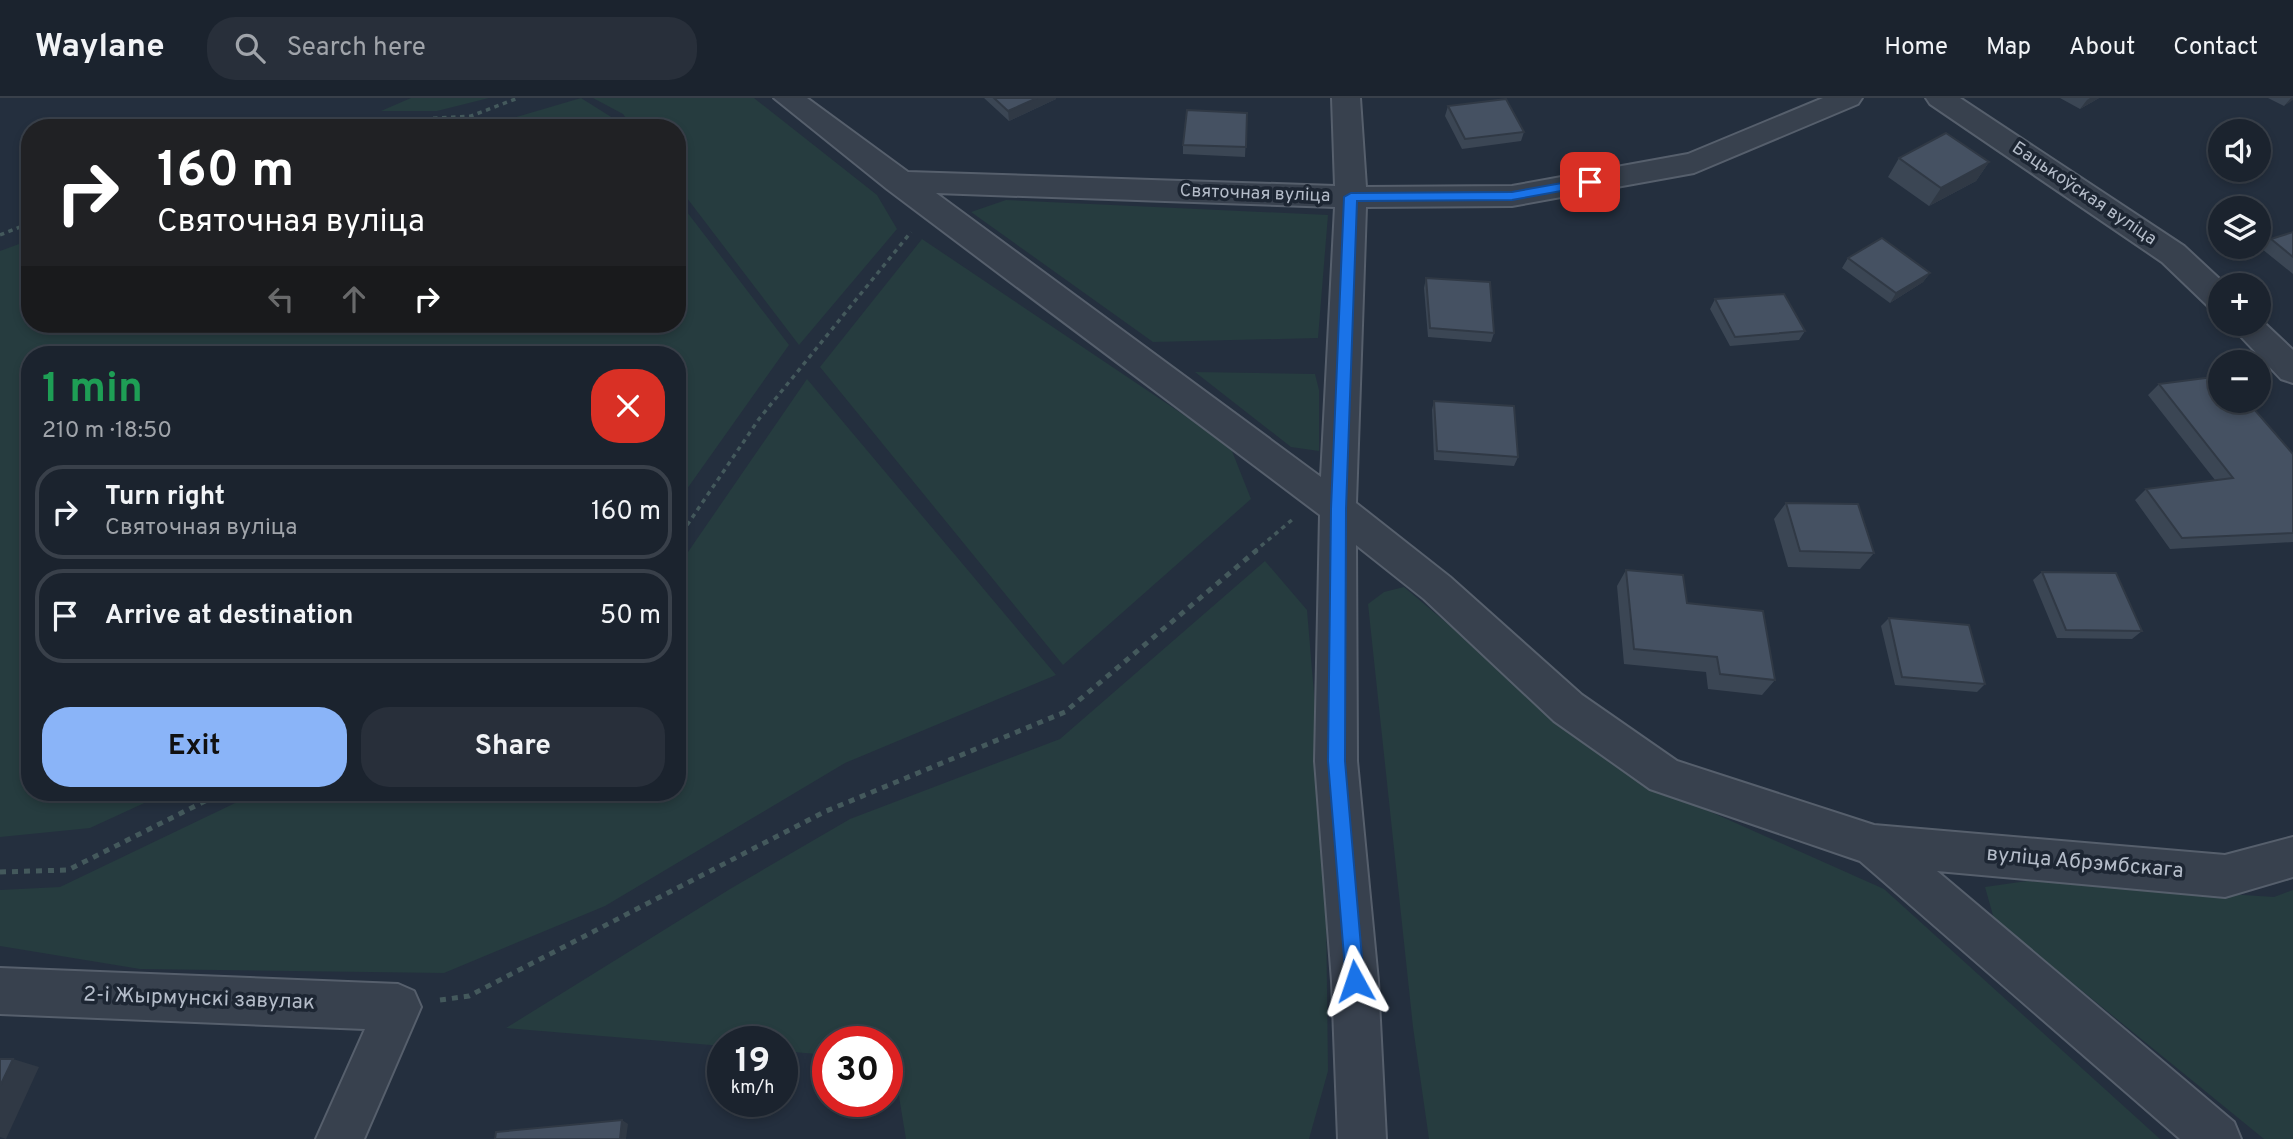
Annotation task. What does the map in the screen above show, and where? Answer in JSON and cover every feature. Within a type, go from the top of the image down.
[{"type":"street","points":[[789,98],[931,207],[1338,509],[1437,588],[1568,708],[1665,776],[1874,845],[2217,1139]]},
{"type":"street","points":[[1346,98],[1351,197],[1338,509],[1336,761],[1355,981],[1362,1139]]},
{"type":"street","name":"Святочная вуліца","points":[[898,182],[1351,197],[1512,196],[1693,163],[1848,98]]},
{"type":"street","name":"Бацькоўская вуліца","points":[[1940,98],[2173,254],[2208,288]]},
{"type":"street","points":[[2258,336],[2293,370]]},
{"type":"street","name":"вуліца Абрэмбскага","points":[[1874,845],[2225,876],[2293,857]]},
{"type":"street","name":"2-і Жырмунскі завулак","points":[[0,991],[398,1007]]},
{"type":"street","points":[[340,1139],[398,1007]]},
{"type":"path","points":[[431,119],[471,117],[518,98]]},
{"type":"path","points":[[686,527],[759,419],[852,309],[931,207]]},
{"type":"path","points":[[0,235],[21,227]]},
{"type":"path","points":[[398,1007],[469,996],[824,812],[1065,712],[1294,518],[1338,509]]},
{"type":"path","points":[[0,872],[68,870],[206,801]]},
{"type":"green space","points":[[411,98],[489,98],[437,111],[381,111]]},
{"type":"green space","points":[[581,98],[614,119],[510,119]]},
{"type":"green space","points":[[593,98],[754,98],[877,195],[897,229],[799,345],[686,197],[686,119],[627,119],[623,114]]},
{"type":"green space","points":[[1006,200],[1328,215],[1318,338],[1153,342],[971,212]]},
{"type":"green space","points":[[686,211],[789,345],[686,490],[686,346],[21,346],[21,801],[149,801],[90,828],[0,837],[0,251],[21,243],[21,333],[686,333]]},
{"type":"green space","points":[[922,239],[1230,446],[1251,499],[1063,665],[820,367]]},
{"type":"green space","points":[[1195,372],[1315,374],[1319,390],[1319,451],[1291,447]]},
{"type":"green space","points":[[807,379],[1056,675],[845,763],[605,906],[444,973],[140,969],[0,946],[0,890],[60,887],[239,801],[686,801],[688,552]]},
{"type":"green space","points":[[1265,561],[1307,610],[1325,825],[1328,1071],[1309,1139],[906,1139],[902,1117],[903,1026],[812,1026],[812,1054],[798,1052],[798,1026],[707,1026],[707,1045],[506,1028],[730,889],[850,819],[1060,739]]},
{"type":"green space","points":[[1404,587],[1563,721],[1666,792],[1884,889],[2160,1139],[1429,1139],[1413,1027],[1368,604],[1384,592]]},
{"type":"green space","points":[[2027,881],[2274,897],[2293,890],[2293,1139],[2264,1139],[1994,919],[1985,887]]},
{"type":"building","points":[[994,98],[1037,98],[1008,111]]},
{"type":"building","points":[[1506,99],[1524,132],[1465,139],[1448,106]]},
{"type":"building","points":[[1187,110],[1247,113],[1246,147],[1183,145]]},
{"type":"building","points":[[1946,133],[1989,162],[1941,188],[1899,158]]},
{"type":"building","points":[[2293,232],[2293,257],[2271,239]]},
{"type":"building","points":[[1882,238],[1930,273],[1896,293],[1848,258]]},
{"type":"building","points":[[1426,278],[1490,282],[1494,333],[1430,328]]},
{"type":"building","points":[[1784,294],[1805,331],[1735,337],[1715,299]]},
{"type":"building","points":[[2208,378],[2208,413],[2257,413],[2293,454],[2293,533],[2182,538],[2146,489],[2233,478],[2159,384]]},
{"type":"building","points":[[1434,401],[1514,406],[1518,457],[1437,451]]},
{"type":"building","points":[[1786,503],[1858,504],[1874,553],[1800,551]]},
{"type":"building","points":[[1626,570],[1683,575],[1687,603],[1763,611],[1775,680],[1720,674],[1717,657],[1634,649]]},
{"type":"building","points":[[2042,572],[2116,573],[2142,631],[2066,630]]},
{"type":"building","points":[[1889,618],[1969,625],[1985,684],[1902,677]]},
{"type":"building","points":[[0,1059],[13,1059],[0,1086]]},
{"type":"building","points":[[622,1120],[620,1139],[495,1139],[496,1132]]},
{"type":"route","points":[[1355,981],[1336,761],[1338,509],[1351,197],[1512,196],[1590,182]]}]
